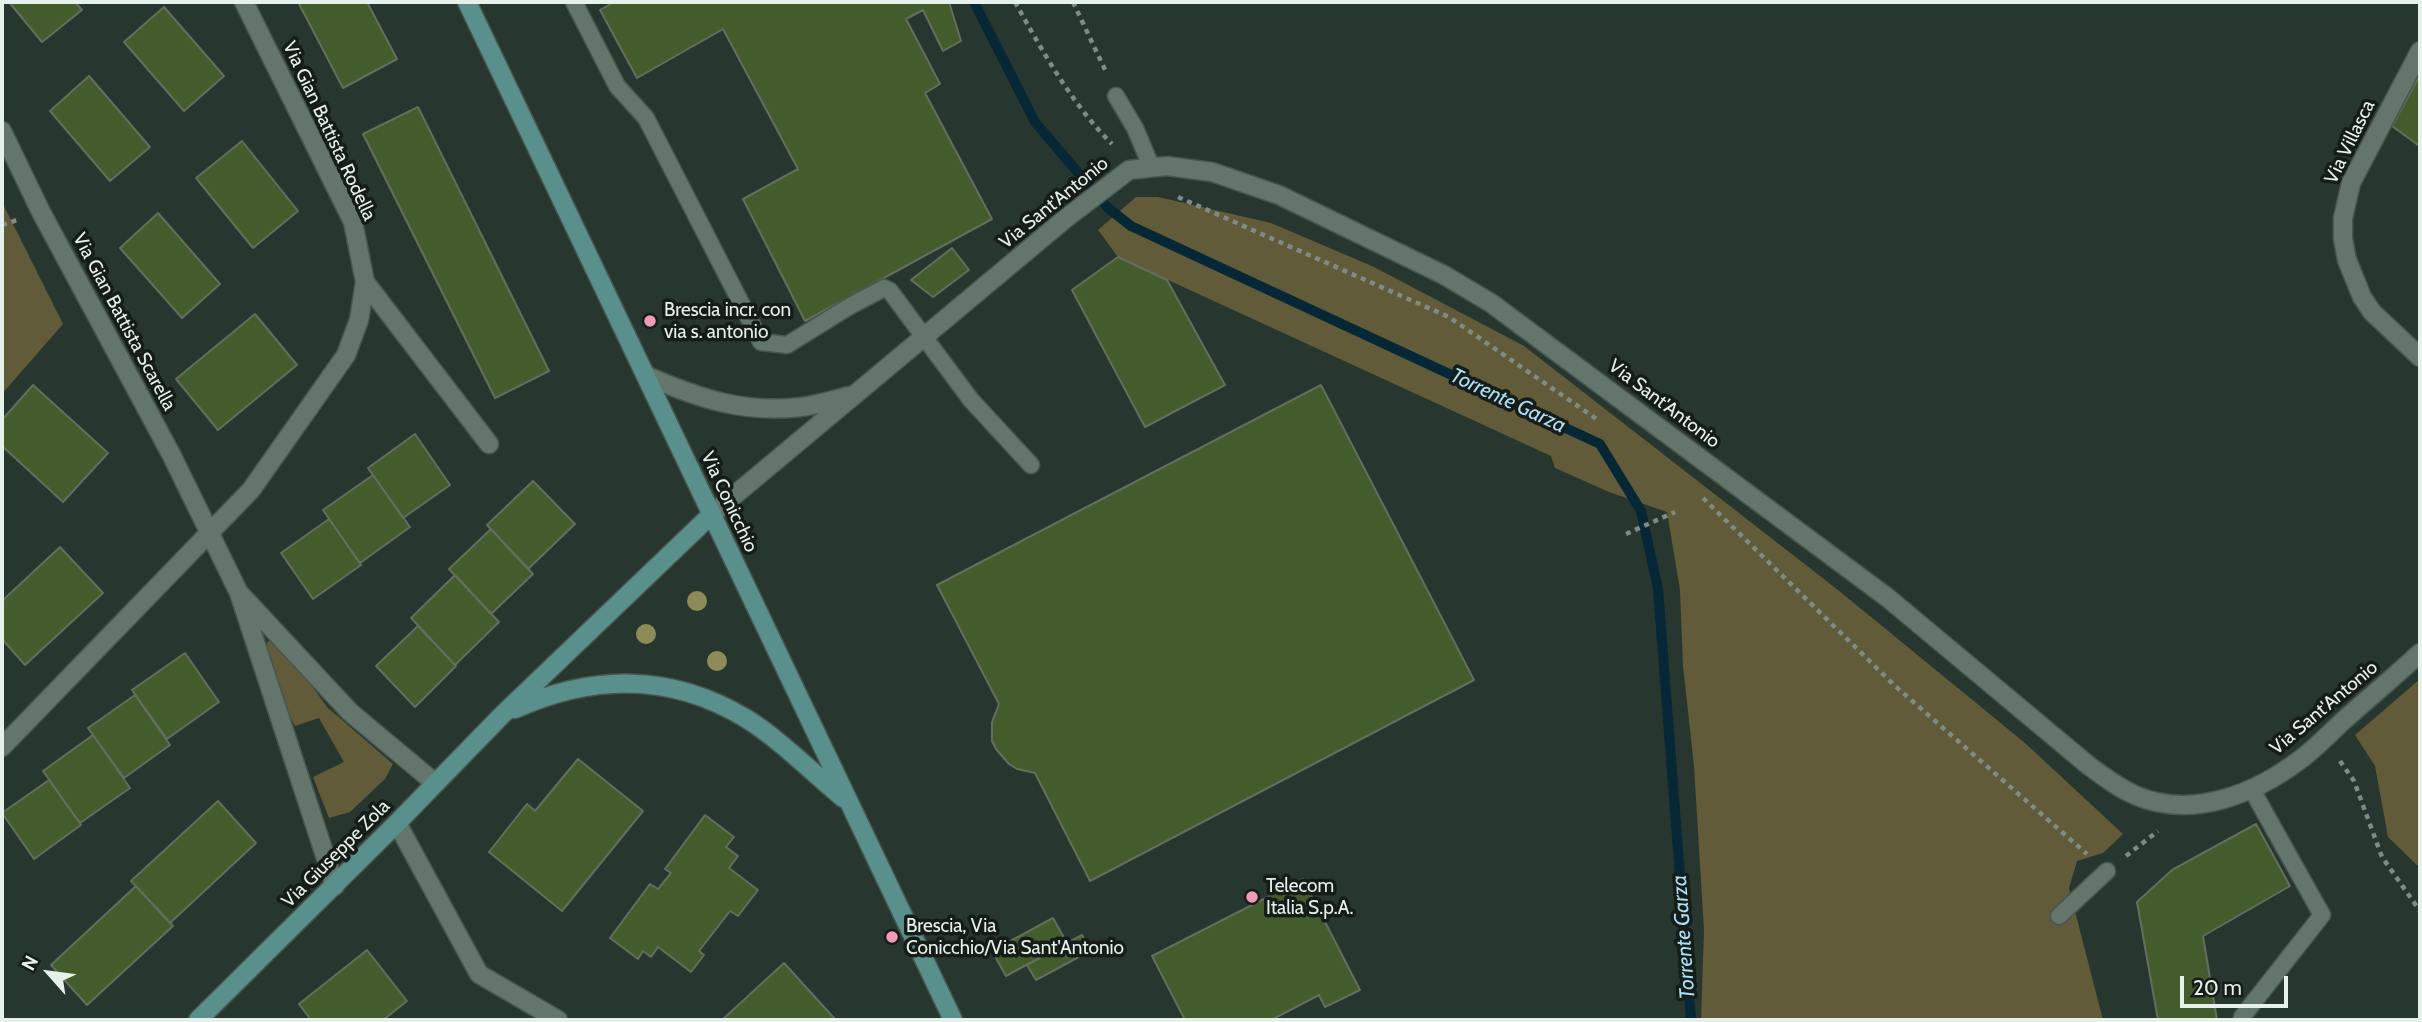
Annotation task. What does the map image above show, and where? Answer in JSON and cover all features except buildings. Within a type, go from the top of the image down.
[{"type":"main road","name":"Via Conicchio","points":[[467,2],[647,376],[846,801],[953,1020]]},
{"type":"main road","name":"Via Giuseppe Zola","points":[[198,1020],[335,886],[502,715],[712,514]]},
{"type":"main road","name":"Via Giuseppe Zola","points":[[502,715],[543,696],[584,685],[628,682],[670,687],[711,700],[748,720],[846,801]]},
{"type":"street","name":"Via Gian Battista Rodella","points":[[212,533],[251,490],[346,355],[359,320],[365,282],[353,222],[243,2]]},
{"type":"street","name":"Via Villasca","points":[[2420,51],[2358,167],[2343,218],[2347,260],[2362,297],[2372,312],[2420,357]]},
{"type":"street","name":"Via Gian Battista Scarella","points":[[2,131],[41,212],[212,533],[239,593],[335,886]]},
{"type":"street","name":"Via Sant'Antonio","points":[[712,514],[1065,219],[1139,168],[1212,172],[1279,195],[1433,270],[1491,303],[1888,598],[2088,765],[2117,786],[2155,802],[2207,804],[2229,799],[2251,788],[2301,759],[2420,653]]},
{"type":"street","name":"Via Gian Battista Rodella","points":[[365,282],[489,444]]},
{"type":"street","name":"Via Sant'Antonio","points":[[647,376],[696,397],[748,408],[800,407],[852,395]]},
{"type":"street","points":[[2,747],[212,533]]},
{"type":"street","name":"Via Gian Battista Scarella","points":[[239,593],[350,712],[435,783]]},
{"type":"street","points":[[397,823],[479,974],[558,1020]]},
{"type":"lane","points":[[574,2],[617,86],[646,118],[761,342],[787,345],[884,288],[890,291],[971,400],[1031,465]]},
{"type":"lane","points":[[1116,96],[1135,128],[1139,168]]},
{"type":"lane","points":[[2242,1017],[2322,915],[2251,788]]},
{"type":"lane","points":[[2059,916],[2107,871]]},
{"type":"path","points":[[1016,2],[1050,64],[1098,130],[1158,188],[1449,317],[1606,426]]},
{"type":"path","points":[[1073,2],[1116,96]]},
{"type":"path","points":[[2,225],[12,222]]},
{"type":"path","points":[[1695,490],[1894,685],[2107,871],[2192,804]]},
{"type":"path","points":[[1626,534],[1675,512]]},
{"type":"path","points":[[2322,739],[2354,781],[2382,857],[2420,911]]},
{"type":"shaded area","points":[[1136,197],[1158,197],[1271,223],[1374,267],[1524,346],[1838,590],[2025,743],[2123,834],[2103,853],[2077,861],[2069,888],[2103,1020],[1701,1020],[1704,930],[1694,766],[1683,666],[1680,590],[1667,512],[1609,492],[1555,468],[1551,456],[1118,257],[1098,230]]},
{"type":"shaded area","points":[[2,202],[63,324],[2,394]]},
{"type":"shaded area","points":[[270,639],[282,644],[327,707],[393,764],[385,779],[350,812],[329,818],[313,777],[344,762],[319,718],[295,726],[284,705],[265,646]]},
{"type":"shaded area","points":[[2420,679],[2420,868],[2388,837],[2375,766],[2355,735]]},
{"type":"waterway","name":"Torrente Garza","points":[[974,2],[1035,122],[1108,208],[1131,226],[1600,444],[1641,511],[1658,589],[1691,1020]]},
{"type":"place","name":"Brescia incr. con via s. antonio","points":[[650,321]]},
{"type":"place","name":"Telecom Italia S.p.A.","points":[[1252,897]]},
{"type":"place","name":"Brescia, Via Conicchio/Via Sant'Antonio","points":[[892,937]]}]
